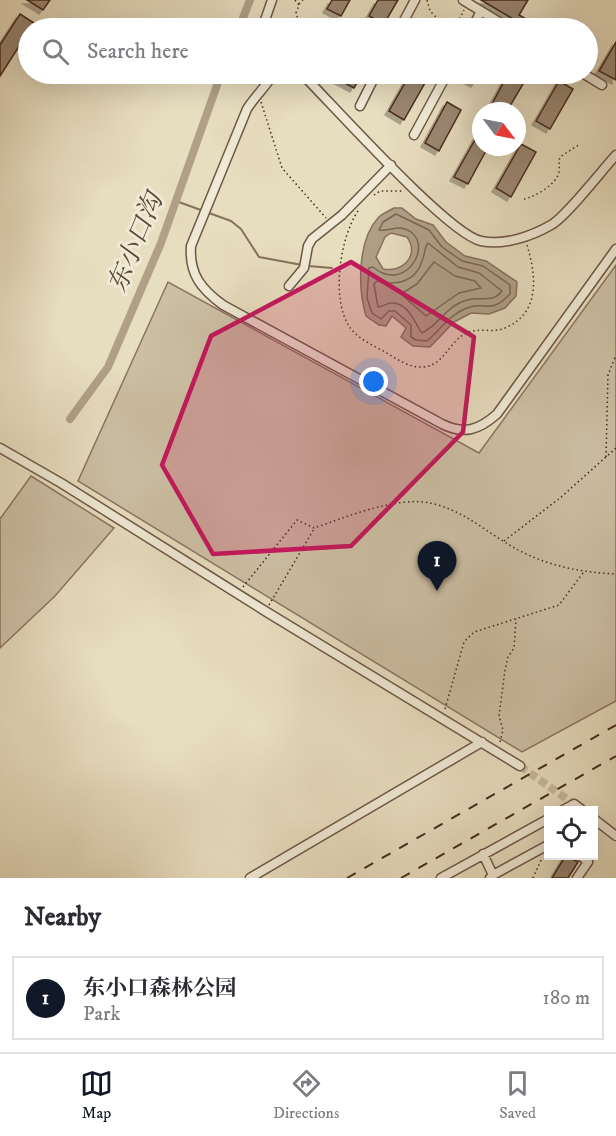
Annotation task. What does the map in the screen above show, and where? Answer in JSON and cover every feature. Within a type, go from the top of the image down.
[{"type":"street","points":[[266,18],[272,0]]},
{"type":"street","points":[[405,18],[416,0]]},
{"type":"street","points":[[465,2],[493,18]]},
{"type":"street","points":[[477,18],[481,11]]},
{"type":"street","points":[[598,83],[602,85]]},
{"type":"street","points":[[266,84],[259,95],[252,99],[191,246],[190,262],[194,276],[211,296],[223,305],[442,424],[464,432],[476,429],[497,414],[616,249]]},
{"type":"street","points":[[312,84],[391,165],[461,231],[480,241],[525,238],[554,224],[616,155]]},
{"type":"street","points":[[360,106],[371,84]]},
{"type":"street","points":[[414,135],[442,84]]},
{"type":"street","points":[[289,286],[304,265],[312,239],[342,215],[391,165]]},
{"type":"street","points":[[0,448],[62,483],[265,611],[520,766]]},
{"type":"street","points":[[250,878],[482,742]]},
{"type":"street","points":[[441,878],[544,822]]},
{"type":"street","points":[[598,822],[616,836]]},
{"type":"street","points":[[483,854],[491,877],[544,848]]},
{"type":"street","points":[[577,878],[588,862],[586,860]]},
{"type":"path","points":[[295,0],[299,5]]},
{"type":"path","points":[[298,18],[296,13],[303,0]]},
{"type":"path","points":[[427,0],[430,11],[437,18]]},
{"type":"path","points":[[460,18],[465,2]]},
{"type":"path","points":[[259,95],[282,168],[330,223]]},
{"type":"path","points":[[524,199],[545,188],[555,179],[559,172],[560,157],[580,144]]},
{"type":"path","points":[[372,196],[380,191],[397,189],[405,192]]},
{"type":"path","points":[[360,208],[348,231],[340,261],[342,314],[351,330],[410,366],[424,367],[436,363],[461,335],[472,331],[504,328],[525,313],[533,298],[534,282],[533,266],[525,238]]},
{"type":"path","points":[[606,458],[608,375],[616,356]]},
{"type":"path","points":[[504,542],[560,498],[616,448]]},
{"type":"path","points":[[265,611],[314,528],[383,505],[429,502],[470,518],[504,542],[542,563],[583,573],[616,574]]},
{"type":"path","points":[[238,594],[297,520],[314,528]]},
{"type":"path","points":[[443,719],[464,642],[474,632],[559,606],[583,573]]},
{"type":"path","points":[[497,752],[503,730],[499,716],[505,670],[508,657],[514,648],[516,619]]},
{"type":"path","points":[[532,878],[542,859],[538,851]]},
{"type":"highlighted area","points":[[351,262],[474,337],[463,432],[351,546],[213,554],[162,465],[211,336]]},
{"type":"shaded area","points":[[616,265],[616,701],[522,752],[78,481],[168,282],[479,453]]},
{"type":"shaded area","points":[[31,476],[114,528],[55,596],[0,648],[0,519]]},
{"type":"water","points":[[394,208],[402,208],[416,219],[433,225],[446,242],[465,256],[486,261],[517,282],[516,296],[505,308],[489,314],[471,313],[454,322],[430,347],[413,346],[401,337],[406,328],[392,316],[386,326],[379,325],[366,316],[363,305],[361,265],[366,239],[379,217]],"holes":[[[391,233],[407,237],[412,250],[407,261],[397,268],[383,269],[376,257],[385,237]]]},
{"type":"building","points":[[27,0],[50,0],[43,10]]},
{"type":"building","points":[[332,0],[350,0],[341,16],[327,9]]},
{"type":"building","points":[[378,0],[398,0],[388,18],[369,16]]},
{"type":"building","points":[[481,0],[528,0],[519,15],[524,18],[511,18]]},
{"type":"building","points":[[20,14],[26,18],[18,18],[18,48],[0,76],[0,45]]},
{"type":"building","points":[[616,42],[616,80],[599,71]]},
{"type":"building","points":[[404,84],[424,84],[404,120],[389,111]]},
{"type":"building","points":[[503,84],[523,84],[512,102],[493,102]]},
{"type":"building","points":[[557,84],[564,84],[573,89],[550,129],[536,121]]},
{"type":"building","points":[[447,102],[461,110],[439,151],[425,143]]},
{"type":"building","points":[[472,145],[472,156],[483,156],[468,184],[454,177]]},
{"type":"building","points":[[526,147],[536,152],[511,197],[496,188],[514,156],[526,156]]},
{"type":"building","points":[[563,860],[578,862],[568,878],[552,878]]},
{"type":"waterway","name":"东小口沟","points":[[243,18],[250,0]]},
{"type":"waterway","name":"东小口沟","points":[[70,419],[108,367],[161,243],[217,84]]},
{"type":"waterway","points":[[176,201],[231,221],[241,229],[259,257],[302,265]]},
{"type":"waterway","points":[[308,266],[332,268]]},
{"type":"tunnel","points":[[520,766],[574,804]]},
{"type":"railway","points":[[347,878],[616,725]]},
{"type":"railway","points":[[401,878],[616,756]]},
{"type":"place","name":"东小口森林公园","points":[[437,591]]}]
